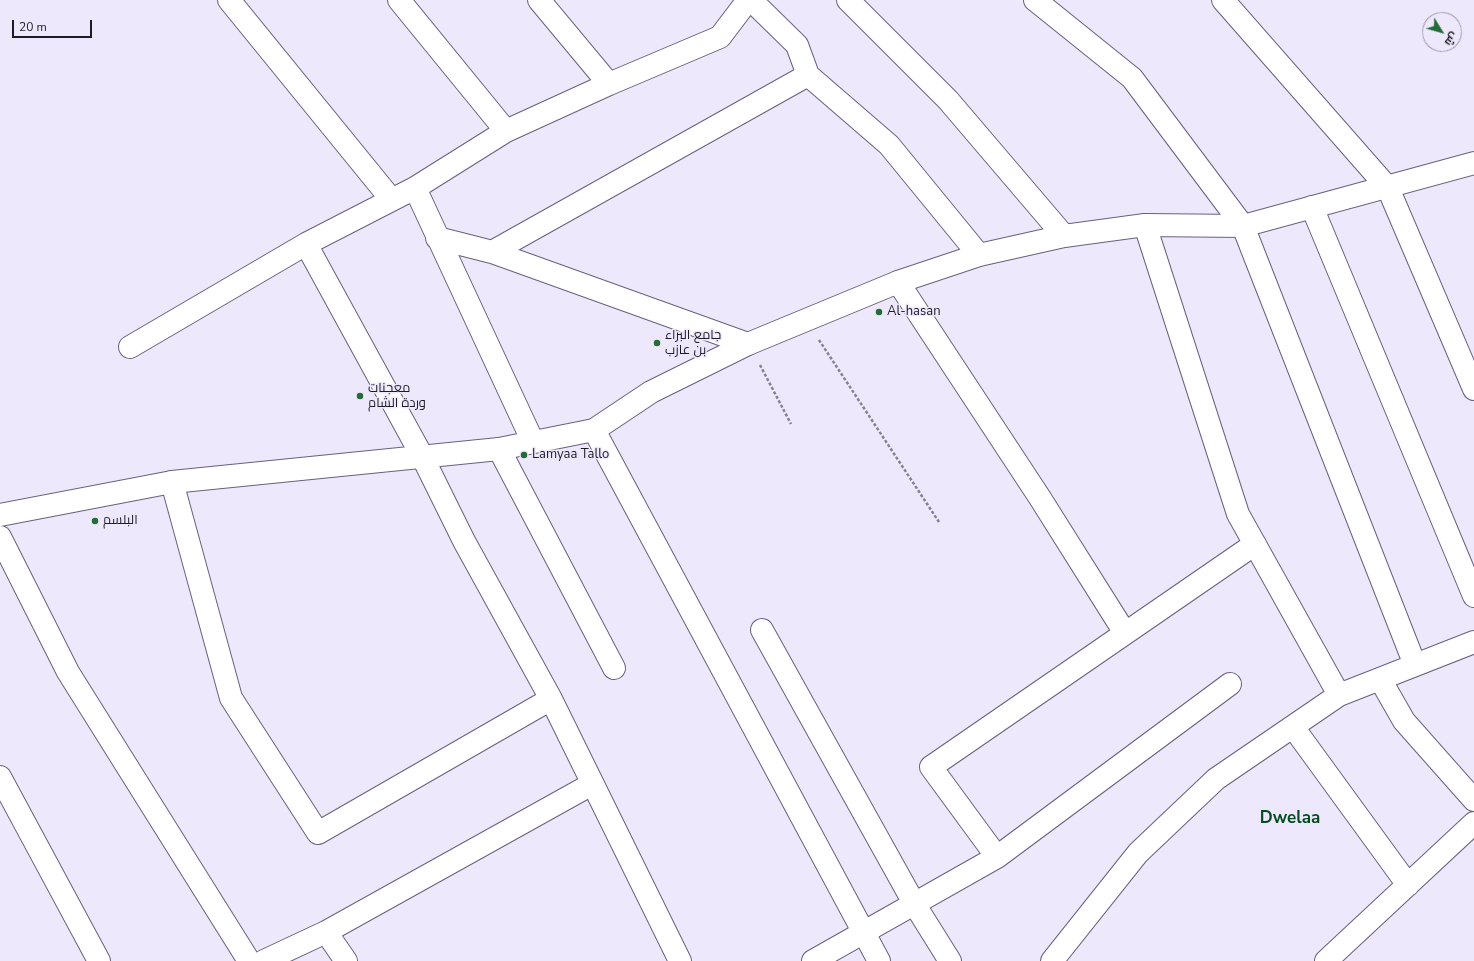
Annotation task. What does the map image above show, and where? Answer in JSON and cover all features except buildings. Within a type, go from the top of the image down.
[{"type":"street","points":[[229,0],[391,199]]},
{"type":"street","points":[[399,0],[506,131]]},
{"type":"street","points":[[539,0],[609,84]]},
{"type":"street","points":[[130,347],[306,244],[415,188],[506,131],[609,84],[720,37],[750,0],[797,45],[808,75],[889,145],[978,255]]},
{"type":"street","points":[[848,0],[948,100],[1064,236]]},
{"type":"street","points":[[1035,0],[1132,78],[1243,226],[1415,665]]},
{"type":"street","points":[[1222,0],[1388,188],[1474,389]]},
{"type":"street","points":[[492,252],[808,75]]},
{"type":"street","points":[[0,516],[172,482],[499,449],[594,430],[651,392],[748,344],[898,282],[978,255],[1064,236],[1145,225],[1243,226],[1388,188],[1474,163]]},
{"type":"street","points":[[415,188],[533,442]]},
{"type":"street","points":[[1312,207],[1474,596]]},
{"type":"street","points":[[1145,225],[1238,514],[1339,695]]},
{"type":"street","points":[[437,238],[492,252],[748,344]]},
{"type":"street","points":[[306,244],[422,456],[464,541],[551,699],[680,961]]},
{"type":"street","points":[[898,282],[1040,498],[1125,632]]},
{"type":"street","points":[[594,430],[879,961]]},
{"type":"street","points":[[499,449],[614,668]]},
{"type":"street","points":[[172,482],[232,698],[318,833],[551,699]]},
{"type":"street","points":[[0,537],[68,672],[249,961]]},
{"type":"street","points":[[997,857],[931,767],[1125,632],[1255,544]]},
{"type":"street","points":[[762,630],[915,904],[950,961]]},
{"type":"street","points":[[1052,961],[1138,853],[1216,779],[1339,695],[1474,642]]},
{"type":"street","points":[[1380,679],[1404,721],[1474,800]]},
{"type":"street","points":[[813,961],[997,857],[1230,684]]},
{"type":"street","points":[[1292,727],[1408,885]]},
{"type":"street","points":[[0,777],[99,961]]},
{"type":"street","points":[[264,961],[326,932],[592,784]]},
{"type":"street","points":[[1326,961],[1474,823]]},
{"type":"street","points":[[326,932],[346,961]]},
{"type":"path","points":[[806,320],[938,522]]},
{"type":"path","points":[[748,344],[791,424]]},
{"type":"place","name":"Al-hasan","points":[[879,312]]},
{"type":"place","name":"جامع البراء بن عازب","points":[[657,343]]},
{"type":"place","name":"معجنات وردة الشام","points":[[360,396]]},
{"type":"place","name":"Lamyaa Tallo","points":[[524,455]]},
{"type":"place","name":"البلسم","points":[[95,521]]},
{"type":"district","name":"Dwelaa","points":[[1290,819]]}]
